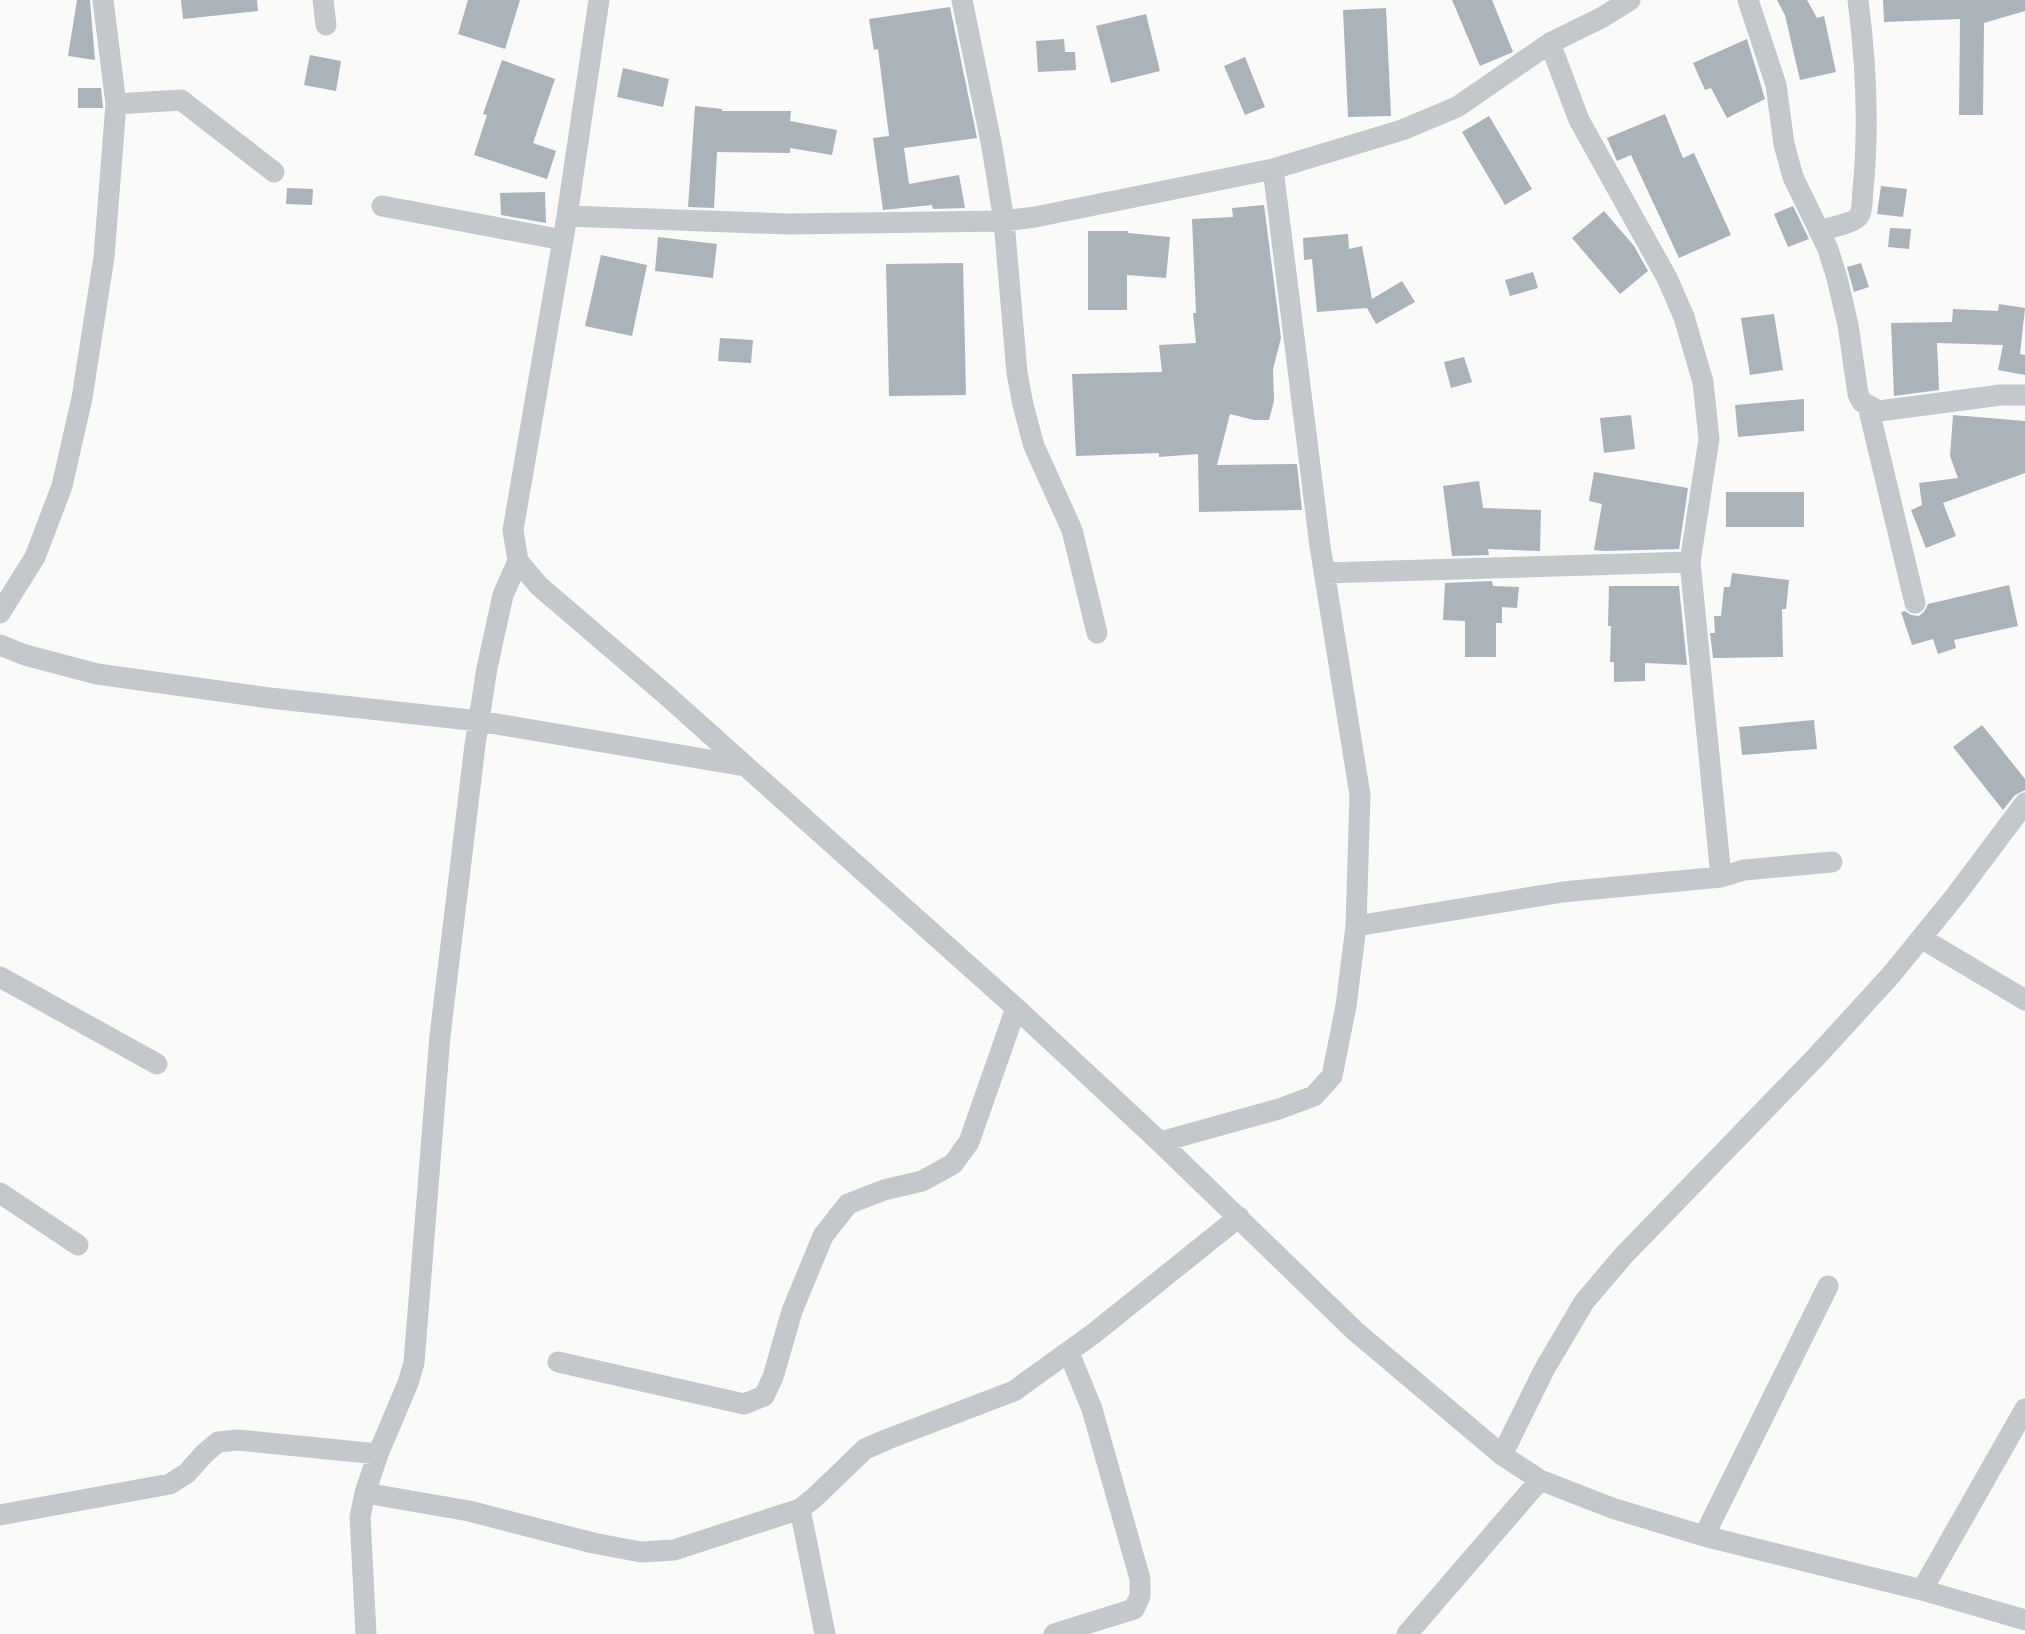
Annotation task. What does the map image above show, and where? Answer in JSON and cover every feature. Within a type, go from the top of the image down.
[{"type":"street","points":[[0,613],[35,556],[62,486],[79,410],[104,257],[116,104],[103,0]]},
{"type":"street","points":[[323,0],[326,25]]},
{"type":"street","points":[[599,0],[567,216],[513,530],[518,561],[539,586],[1016,1008],[1239,1217],[1354,1331],[1502,1455],[1540,1480],[1612,1508],[1704,1536],[1922,1590],[2025,1620]]},
{"type":"street","points":[[962,0],[1004,221],[1017,373],[1023,405],[1034,446],[1072,530],[1097,633]]},
{"type":"street","points":[[567,216],[788,224],[1004,221],[1273,169],[1440,116],[1550,43],[1601,18],[1630,0]]},
{"type":"street","points":[[1748,0],[1776,85],[1784,144],[1793,177],[1828,249],[1848,325],[1858,394],[1862,402],[1879,411],[2025,394]]},
{"type":"street","points":[[1819,231],[1855,220],[1861,211],[1865,172],[1865,125],[1858,0]]},
{"type":"street","points":[[1550,43],[1579,120],[1667,278],[1684,317],[1703,382],[1709,439],[1690,562],[1721,877]]},
{"type":"street","points":[[116,104],[181,100],[274,172]]},
{"type":"street","points":[[1160,1142],[1279,1109],[1314,1096],[1332,1076],[1346,1006],[1356,926],[1360,795],[1324,573],[1273,169]]},
{"type":"street","points":[[382,206],[563,240]]},
{"type":"street","points":[[1868,406],[1915,603]]},
{"type":"street","points":[[366,1634],[360,1517],[378,1454],[414,1363],[440,1036],[479,721],[486,668],[503,595],[518,561]]},
{"type":"street","points":[[1324,573],[1690,562]]},
{"type":"street","points":[[0,645],[25,655],[97,674],[270,698],[479,721],[745,766]]},
{"type":"street","points":[[1502,1455],[1544,1370],[1584,1302],[1624,1255],[1817,1056],[1891,975],[2025,803]]},
{"type":"street","points":[[1356,926],[1563,892],[1721,877],[1744,870],[1832,862]]},
{"type":"street","points":[[1922,938],[2025,1000]]},
{"type":"street","points":[[0,977],[157,1064]]},
{"type":"street","points":[[558,1362],[744,1404],[764,1396],[773,1377],[792,1311],[823,1236],[848,1204],[884,1190],[922,1181],[953,1164],[969,1142],[1016,1008]]},
{"type":"street","points":[[0,1192],[78,1245]]},
{"type":"street","points":[[365,1493],[469,1511],[593,1543],[641,1552],[674,1550],[800,1509],[865,1449],[1014,1391],[1069,1353],[1239,1217]]},
{"type":"street","points":[[1704,1536],[1828,1286]]},
{"type":"street","points":[[1054,1634],[1134,1609],[1140,1596],[1140,1578],[1103,1446],[1092,1409],[1069,1353]]},
{"type":"street","points":[[1922,1590],[2025,1409]]},
{"type":"street","points":[[0,1515],[170,1484],[187,1473],[218,1442],[238,1440],[378,1454]]},
{"type":"street","points":[[1407,1634],[1540,1480]]},
{"type":"street","points":[[800,1509],[825,1634]]},
{"type":"building","points":[[77,0],[90,0],[95,60],[68,56]]},
{"type":"building","points":[[181,0],[257,0],[258,11],[183,19]]},
{"type":"building","points":[[468,0],[520,0],[505,49],[458,34]]},
{"type":"building","points":[[1452,0],[1492,0],[1513,52],[1480,66]]},
{"type":"building","points":[[1777,0],[1807,0],[1817,18],[1824,16],[1836,72],[1800,80],[1785,15]]},
{"type":"building","points":[[1883,0],[2025,0],[2025,11],[1984,23],[1983,115],[1959,115],[1960,19],[1884,22]]},
{"type":"building","points":[[950,7],[977,138],[904,148],[909,184],[959,175],[965,208],[933,209],[932,205],[883,210],[873,138],[889,136],[878,49],[874,50],[869,19]]},
{"type":"building","points":[[1386,8],[1391,116],[1348,117],[1343,10]]},
{"type":"building","points":[[1146,14],[1160,71],[1111,83],[1096,26]]},
{"type":"building","points":[[1064,39],[1065,52],[1075,52],[1076,70],[1038,72],[1036,41]]},
{"type":"building","points":[[1747,39],[1765,99],[1727,118],[1711,88],[1705,90],[1693,63]]},
{"type":"building","points":[[310,55],[341,61],[336,91],[304,85]]},
{"type":"building","points":[[1245,57],[1265,107],[1245,115],[1224,66]]},
{"type":"building","points":[[502,60],[555,79],[533,143],[556,151],[547,179],[474,155],[487,115],[483,114]]},
{"type":"building","points":[[623,68],[669,79],[663,107],[617,97]]},
{"type":"building","points":[[78,88],[101,88],[103,108],[78,108]]},
{"type":"building","points":[[695,106],[722,111],[791,111],[790,121],[837,130],[832,155],[790,148],[790,153],[717,152],[714,208],[688,207]]},
{"type":"building","points":[[1665,114],[1683,158],[1694,153],[1731,235],[1679,258],[1631,155],[1617,161],[1607,138]]},
{"type":"building","points":[[1489,116],[1532,189],[1505,205],[1462,132]]},
{"type":"building","points":[[1881,186],[1907,189],[1903,217],[1877,214]]},
{"type":"building","points":[[287,188],[313,189],[312,205],[286,204]]},
{"type":"building","points":[[545,192],[546,223],[501,215],[500,193]]},
{"type":"building","points":[[1264,205],[1281,338],[1273,369],[1274,401],[1269,420],[1254,420],[1230,414],[1217,465],[1297,464],[1302,510],[1199,512],[1198,454],[1159,457],[1159,453],[1076,456],[1072,374],[1162,372],[1159,345],[1196,343],[1192,219],[1233,217],[1232,208]]},
{"type":"building","points":[[1793,206],[1809,239],[1788,247],[1774,214]]},
{"type":"building","points":[[1604,211],[1634,246],[1648,271],[1620,294],[1572,238]]},
{"type":"building","points":[[1890,228],[1911,229],[1909,249],[1888,247]]},
{"type":"building","points":[[1088,231],[1128,231],[1170,237],[1166,278],[1127,275],[1127,310],[1088,310]]},
{"type":"building","points":[[1348,234],[1349,249],[1362,246],[1372,299],[1402,281],[1415,302],[1376,324],[1367,308],[1317,312],[1312,259],[1304,260],[1303,238]]},
{"type":"building","points":[[658,237],[717,244],[713,278],[655,271]]},
{"type":"building","points":[[601,255],[647,265],[632,336],[585,326]]},
{"type":"building","points":[[963,263],[966,395],[889,396],[886,264]]},
{"type":"building","points":[[1861,263],[1869,287],[1854,292],[1847,267]]},
{"type":"building","points":[[1533,272],[1538,288],[1510,296],[1505,280]]},
{"type":"building","points":[[1999,304],[2025,308],[2020,354],[2025,355],[2025,375],[1998,370],[2003,345],[1937,343],[1939,390],[1894,396],[1891,323],[1952,322],[1953,309],[1998,311]]},
{"type":"building","points":[[1774,314],[1783,370],[1750,375],[1741,318]]},
{"type":"building","points":[[720,338],[753,340],[751,363],[718,361]]},
{"type":"building","points":[[1464,357],[1472,382],[1451,388],[1444,362]]},
{"type":"building","points":[[1804,399],[1804,431],[1738,437],[1735,405]]},
{"type":"building","points":[[1631,415],[1635,449],[1604,453],[1600,418]]},
{"type":"building","points":[[1953,415],[2025,421],[2025,473],[1943,503],[1956,536],[1926,548],[1911,510],[1922,505],[1919,483],[1958,478],[1950,456]]},
{"type":"building","points":[[1594,472],[1688,488],[1679,549],[1594,550],[1602,504],[1589,501]]},
{"type":"building","points":[[1479,481],[1483,508],[1541,510],[1540,551],[1488,549],[1489,555],[1452,556],[1443,486]]},
{"type":"building","points":[[1726,492],[1804,492],[1804,527],[1726,527]]},
{"type":"building","points":[[1732,573],[1789,580],[1786,609],[1782,609],[1783,657],[1713,658],[1710,633],[1715,633],[1714,616],[1721,616],[1724,587],[1730,587]]},
{"type":"building","points":[[1492,581],[1493,586],[1519,587],[1517,608],[1502,607],[1502,623],[1496,623],[1496,657],[1465,657],[1465,621],[1443,620],[1445,583]]},
{"type":"building","points":[[2009,585],[2018,626],[1954,640],[1956,648],[1938,654],[1933,639],[1912,645],[1901,612],[1919,616],[1928,604]]},
{"type":"building","points":[[1609,586],[1679,586],[1687,665],[1645,663],[1645,681],[1614,682],[1614,662],[1610,662],[1611,626],[1608,626]]},
{"type":"building","points":[[1814,720],[1817,749],[1742,755],[1739,727]]},
{"type":"building","points":[[1982,725],[2025,779],[2025,790],[2015,795],[2003,810],[1953,747]]}]
